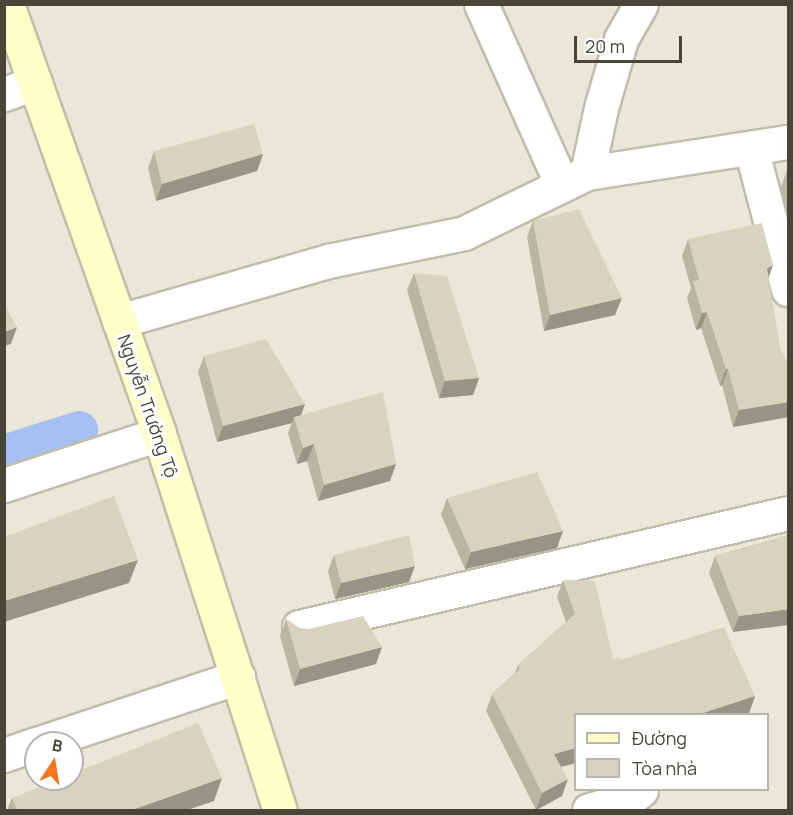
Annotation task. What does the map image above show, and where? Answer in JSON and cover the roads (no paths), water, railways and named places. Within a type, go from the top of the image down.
[{"type":"main road","name":"Nguyễn Trường Tộ","points":[[7,4],[159,434],[280,810]]},
{"type":"street","points":[[481,4],[574,179]]},
{"type":"street","points":[[574,179],[601,108],[621,39],[641,4]]},
{"type":"street","points":[[4,94],[35,83]]},
{"type":"street","points":[[119,321],[328,261],[464,233],[574,179],[789,142]]},
{"type":"street","points":[[751,148],[789,289]]},
{"type":"street","points":[[4,485],[159,434]]},
{"type":"street","points":[[299,627],[789,513]]},
{"type":"street","points":[[77,731],[238,677]]},
{"type":"street","points":[[4,755],[24,749]]},
{"type":"street","points":[[589,810],[630,798],[639,791]]},
{"type":"waterway","points":[[4,454],[79,430]]}]
